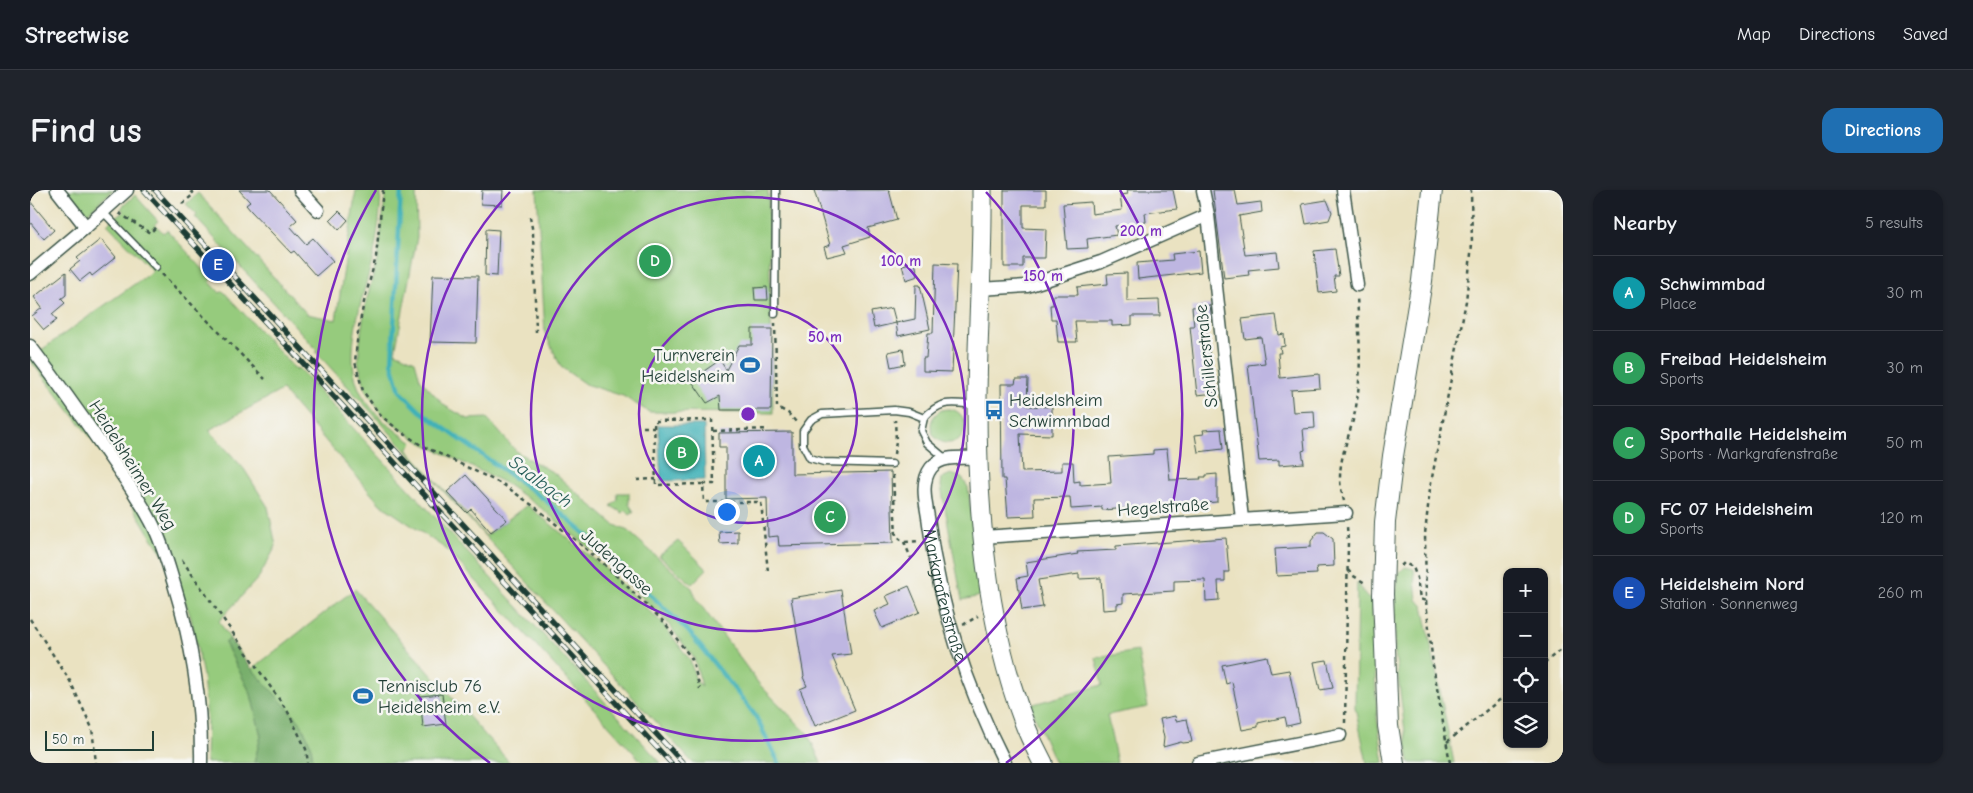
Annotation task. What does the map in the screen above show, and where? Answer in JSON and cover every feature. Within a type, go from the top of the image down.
[{"type":"main road","points":[[1394,763],[1388,726],[1383,594],[1385,522],[1393,456],[1422,281],[1432,190]]},
{"type":"street","points":[[57,190],[86,227]]},
{"type":"street","points":[[30,274],[127,190]]},
{"type":"street","points":[[300,190],[318,210]]},
{"type":"street","points":[[982,190],[977,405],[983,537],[992,608],[1001,649],[1024,722],[1043,763]]},
{"type":"street","name":"Schillerstraße","points":[[1203,190],[1208,215],[1242,519]]},
{"type":"street","points":[[1344,190],[1357,285]]},
{"type":"street","points":[[980,289],[1027,286],[1101,262],[1208,215]]},
{"type":"street","name":"Heidelsheimer Weg","points":[[30,346],[66,393],[123,477],[163,546],[188,633],[199,698],[201,763]]},
{"type":"street","points":[[946,459],[978,458]]},
{"type":"street","name":"Markgrafenstraße","points":[[946,459],[937,463],[925,479],[924,490],[931,540],[952,631],[972,690],[1005,763]]},
{"type":"street","name":"Hegelstraße","points":[[983,537],[1346,513]]},
{"type":"street","points":[[1198,763],[1340,735]]},
{"type":"lane","points":[[775,314],[776,190]]},
{"type":"lane","points":[[108,208],[156,267]]},
{"type":"lane","points":[[946,459],[927,443],[921,431],[924,418],[932,409],[946,402],[977,405]]},
{"type":"lane","points":[[892,464],[824,462],[810,458],[803,445],[803,431],[811,420],[822,414],[894,410],[908,412],[924,418]]},
{"type":"path","points":[[182,204],[194,194],[190,190]]},
{"type":"path","name":"Judengasse","points":[[383,190],[376,257],[364,302],[355,362],[363,391],[380,415],[400,431],[421,445],[504,485],[539,510],[604,564],[664,622],[692,659],[700,689]]},
{"type":"path","points":[[1450,763],[1433,666],[1426,602],[1425,534],[1430,488],[1466,302],[1472,244],[1470,190]]},
{"type":"path","points":[[122,215],[150,233],[157,226]]},
{"type":"path","points":[[530,217],[533,233],[536,332]]},
{"type":"path","points":[[156,267],[265,380]]},
{"type":"path","points":[[1340,735],[1345,731],[1346,722],[1348,542],[1346,513],[1340,479],[1343,454],[1351,431],[1357,399],[1359,332],[1357,285]]},
{"type":"path","points":[[775,314],[777,407],[788,413],[803,431]]},
{"type":"path","points":[[894,410],[896,441],[892,464],[896,536],[904,542],[911,558]]},
{"type":"path","points":[[712,420],[714,484],[656,485],[654,427],[654,421],[712,420]]},
{"type":"path","points":[[643,427],[654,427]]},
{"type":"path","points":[[712,431],[769,429]]},
{"type":"path","points":[[637,480],[656,480]]},
{"type":"path","points":[[704,484],[704,502],[761,502],[768,572]]},
{"type":"path","points":[[904,542],[931,540]]},
{"type":"path","points":[[163,546],[178,556],[288,712],[306,749],[308,763]]},
{"type":"path","points":[[952,631],[992,608]]},
{"type":"path","points":[[30,619],[70,681],[92,728],[96,763]]},
{"type":"path","points":[[1548,660],[1563,648]]},
{"type":"path","points":[[1447,742],[1503,697]]},
{"type":"green space","points":[[67,190],[113,190],[86,214]]},
{"type":"green space","points":[[356,190],[381,190],[380,215],[373,258],[353,344],[355,378],[361,393],[371,408],[391,427],[413,443],[407,449],[486,536],[527,505],[602,566],[662,623],[690,660],[696,681],[702,686],[694,658],[666,621],[606,562],[541,508],[505,483],[422,443],[401,429],[382,414],[366,390],[358,362],[361,332],[366,302],[378,257],[386,190],[416,190],[417,237],[395,352],[415,361],[420,379],[445,406],[468,419],[487,418],[517,452],[554,473],[613,524],[628,531],[692,588],[697,600],[759,684],[808,734],[821,763],[693,763],[316,352],[317,350],[195,217],[197,215],[186,204],[198,193],[307,314],[336,320]]},
{"type":"green space","points":[[537,190],[768,190],[773,413],[649,412],[623,396],[585,384],[561,367],[545,333]]},
{"type":"green space","points":[[135,195],[158,221],[155,224],[163,233],[167,230],[212,279],[210,282],[220,293],[223,291],[296,370],[298,368],[661,763],[643,763],[446,549],[380,504],[282,390],[209,430],[244,469],[268,507],[276,546],[259,577],[219,621],[230,639],[225,643],[251,694],[261,736],[254,763],[206,763],[207,720],[203,676],[191,618],[175,572],[148,532],[95,443],[30,360],[30,358],[153,271],[107,224],[124,212],[121,208]]},
{"type":"green space","points":[[948,409],[955,410],[960,414],[964,419],[964,433],[960,438],[955,442],[948,443],[941,442],[936,438],[932,433],[931,426],[932,419],[936,414],[941,410]]},
{"type":"green space","points":[[951,474],[962,478],[968,487],[981,596],[962,600],[941,486],[942,478]]},
{"type":"green space","points":[[617,493],[629,493],[629,504],[634,512],[630,515],[626,510],[623,513],[611,506],[618,500]]},
{"type":"green space","points":[[678,541],[707,569],[692,584],[659,556]]},
{"type":"green space","points":[[1405,567],[1414,569],[1417,600],[1423,605],[1454,763],[1409,763],[1395,652],[1395,600],[1399,573]]},
{"type":"green space","points":[[1357,583],[1366,597],[1372,600],[1377,718],[1384,763],[1367,763],[1355,707]]},
{"type":"green space","name":"Tennisclub 76 Heidelsheim e.V.","points":[[355,589],[510,763],[313,763],[311,745],[252,669]]},
{"type":"green space","points":[[230,639],[252,669],[301,723],[311,745],[313,763],[254,763],[261,736],[251,694],[225,643]]},
{"type":"green space","points":[[1138,651],[1148,707],[1107,715],[1117,763],[1055,763],[1030,705],[1102,685],[1096,658]]},
{"type":"water","points":[[658,425],[704,425],[705,480],[661,481]]},
{"type":"building","points":[[239,190],[270,190],[297,220],[290,226],[306,244],[313,238],[333,261],[316,276],[294,251],[291,253],[251,211],[246,205],[250,202]]},
{"type":"building","points":[[482,190],[503,190],[502,205],[481,204]]},
{"type":"building","points":[[814,190],[889,190],[897,220],[868,228],[870,237],[844,245],[847,252],[827,257],[824,247],[830,245]]},
{"type":"building","points":[[1004,190],[1046,190],[1046,205],[1023,205],[1023,228],[1046,229],[1045,258],[1023,258],[1023,267],[1004,267]]},
{"type":"building","points":[[1127,190],[1173,190],[1177,209],[1145,213],[1146,222],[1115,226],[1117,235],[1087,239],[1088,248],[1067,249],[1063,204],[1091,202],[1092,214],[1122,210],[1120,195],[1128,194]]},
{"type":"building","points":[[1213,190],[1235,190],[1238,205],[1261,202],[1262,212],[1239,216],[1245,255],[1277,252],[1279,267],[1248,270],[1249,275],[1224,278]]},
{"type":"building","points":[[1327,200],[1332,212],[1329,220],[1306,224],[1302,204]]},
{"type":"building","points":[[30,201],[54,230],[44,239],[30,222]]},
{"type":"building","points":[[339,211],[348,220],[339,230],[330,220]]},
{"type":"building","points":[[486,229],[499,230],[497,276],[485,275]]},
{"type":"building","points":[[101,239],[116,257],[92,276],[90,273],[80,281],[70,269],[80,261],[77,258]]},
{"type":"building","points":[[1335,249],[1339,276],[1334,276],[1336,291],[1319,293],[1314,251]]},
{"type":"building","points":[[1199,251],[1201,272],[1138,279],[1137,263],[1173,260],[1172,254]]},
{"type":"building","points":[[915,262],[918,276],[906,280],[902,265]]},
{"type":"building","points":[[935,263],[957,264],[952,372],[923,371],[923,358],[926,358],[928,333],[933,333]]},
{"type":"building","points":[[66,272],[66,295],[61,299],[65,303],[52,314],[57,320],[44,330],[32,316],[42,308],[34,297]]},
{"type":"building","points":[[1127,273],[1127,301],[1159,300],[1160,316],[1132,316],[1132,325],[1112,326],[1112,321],[1075,321],[1077,342],[1058,342],[1056,319],[1051,319],[1050,305],[1053,305],[1053,295],[1078,295],[1077,287],[1108,284],[1107,274]]},
{"type":"building","points":[[433,275],[478,276],[476,343],[430,342]]},
{"type":"building","points":[[916,285],[920,285],[930,329],[898,336],[896,323],[915,319]]},
{"type":"building","points":[[767,287],[768,300],[755,300],[754,288]]},
{"type":"building","points":[[1210,305],[1212,321],[1206,321],[1211,370],[1213,370],[1216,393],[1197,395],[1190,326],[1194,326],[1192,307]]},
{"type":"building","points":[[892,308],[896,323],[874,328],[871,312]]},
{"type":"building","points":[[1276,315],[1279,335],[1284,334],[1285,346],[1280,347],[1281,353],[1278,353],[1280,378],[1319,374],[1320,388],[1291,390],[1293,412],[1314,411],[1315,428],[1303,429],[1305,450],[1302,451],[1304,463],[1279,465],[1279,460],[1259,461],[1248,365],[1265,363],[1261,337],[1245,339],[1242,319]]},
{"type":"building","name":"Turnverein Heidelsheim","points":[[752,329],[772,329],[771,410],[721,410],[720,396],[707,403],[691,380],[720,360],[726,370],[739,345],[752,345]]},
{"type":"building","points":[[903,349],[905,364],[891,367],[888,352]]},
{"type":"building","points":[[1016,379],[1028,379],[1027,406],[1052,407],[1052,435],[1020,434],[1022,472],[1062,471],[1062,462],[1073,462],[1074,482],[1080,481],[1080,485],[1111,483],[1109,457],[1153,454],[1153,450],[1167,449],[1170,480],[1201,479],[1200,477],[1206,477],[1206,475],[1217,474],[1217,502],[1102,510],[1102,507],[1071,509],[1070,497],[1034,498],[1035,516],[1008,517],[1005,479],[1002,479],[1001,384],[1015,384]]},
{"type":"building","points":[[1221,429],[1223,449],[1198,452],[1195,435],[1204,434],[1203,430]]},
{"type":"building","points":[[792,432],[792,474],[891,472],[893,543],[779,546],[778,536],[768,537],[767,498],[726,499],[726,447],[719,447],[719,433]]},
{"type":"building","points":[[466,475],[507,520],[491,532],[471,509],[467,513],[447,492]]},
{"type":"building","points":[[738,531],[738,543],[720,544],[719,532]]},
{"type":"building","points":[[1318,532],[1324,532],[1333,539],[1334,566],[1316,567],[1317,574],[1277,576],[1275,549],[1311,547],[1311,541]]},
{"type":"building","points":[[1226,538],[1229,572],[1225,572],[1225,581],[1218,581],[1219,600],[1206,601],[1205,580],[1174,581],[1174,591],[1123,594],[1123,603],[1117,604],[1117,609],[1103,610],[1101,578],[1079,579],[1079,574],[1038,580],[1043,607],[1022,610],[1017,578],[1028,576],[1026,562],[1078,554],[1077,552],[1116,550],[1116,546]]},
{"type":"building","points":[[909,586],[920,612],[882,628],[874,611],[890,604],[886,596]]},
{"type":"building","points":[[841,590],[851,654],[832,656],[855,710],[815,726],[800,689],[807,686],[803,677],[791,598]]},
{"type":"building","points":[[1267,656],[1271,673],[1289,670],[1300,723],[1287,726],[1285,717],[1258,723],[1258,727],[1242,730],[1232,682],[1226,684],[1222,665]]},
{"type":"building","points":[[1327,660],[1333,688],[1320,690],[1314,662]]},
{"type":"building","points":[[442,694],[446,724],[423,727],[420,696]]},
{"type":"building","points":[[1175,716],[1176,721],[1187,719],[1192,742],[1181,742],[1163,747],[1164,738],[1160,719]]},
{"type":"waterway","name":"Saalbach","points":[[401,190],[392,363],[400,391],[420,411],[544,499],[604,550],[689,632],[755,715],[779,763]]},
{"type":"railway","points":[[144,190],[671,763]]},
{"type":"railway","points":[[155,190],[683,763]]},
{"type":"place","name":"FC 07 Heidelsheim","points":[[655,261]]},
{"type":"place","name":"Heidelsheim Nord","points":[[218,265]]},
{"type":"place","name":"Turnverein Heidelsheim","points":[[750,365]]},
{"type":"place","name":"Heidelsheim Schwimmbad","points":[[994,410]]},
{"type":"place","name":"Freibad Heidelsheim","points":[[682,453]]},
{"type":"place","name":"Schwimmbad","points":[[759,461]]},
{"type":"place","name":"Sporthalle Heidelsheim","points":[[830,517]]},
{"type":"place","name":"Tennisclub 76 Heidelsheim e.V.","points":[[363,696]]}]
